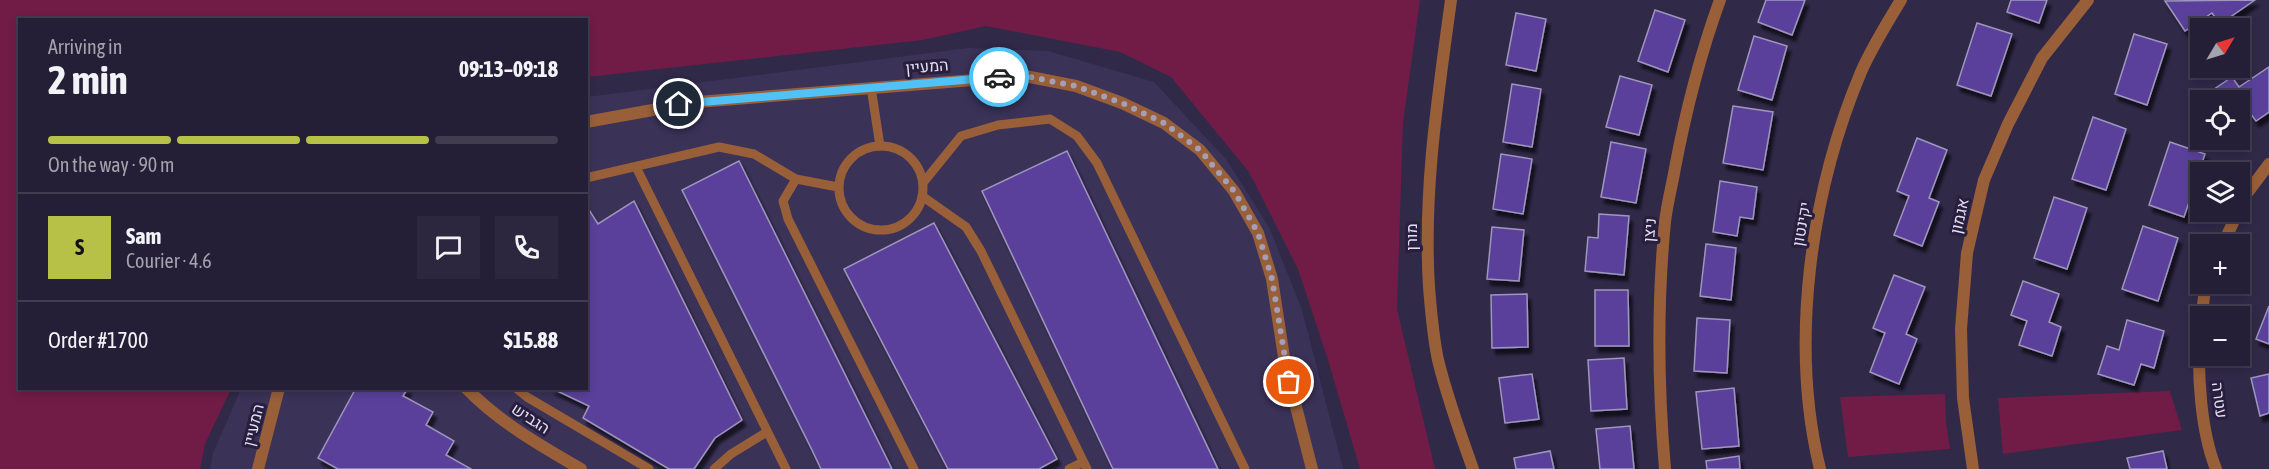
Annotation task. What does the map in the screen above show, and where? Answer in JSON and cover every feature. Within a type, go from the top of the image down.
[{"type":"street","name":"מורן","points":[[1451,0],[1430,160],[1426,242],[1438,358],[1453,415],[1473,469]]},
{"type":"street","name":"ניצן","points":[[1665,469],[1660,416],[1659,311],[1666,220],[1683,129],[1699,61],[1720,0]]},
{"type":"street","name":"יקינטון","points":[[1820,469],[1807,390],[1806,329],[1812,260],[1822,200],[1840,130],[1862,70],[1901,0]]},
{"type":"street","name":"אגמון","points":[[1973,469],[1963,398],[1961,328],[1967,253],[1982,191],[2008,124],[2042,58],[2088,0]]},
{"type":"street","name":"המעיין","points":[[588,122],[697,102],[1025,76],[1076,86],[1122,103],[1164,123],[1200,150],[1234,191],[1258,233],[1272,279],[1285,364],[1312,469]]},
{"type":"street","points":[[2250,189],[2269,164]]},
{"type":"street","name":"עטרה","points":[[2199,366],[2201,405],[2216,469]]},
{"type":"street","name":"המעיין","points":[[258,469],[278,390]]},
{"type":"street","name":"הגביש","points":[[468,390],[481,403],[562,464],[581,469]]},
{"type":"lane","points":[[870,87],[880,146]]},
{"type":"lane","points":[[923,183],[962,136],[998,125],[1050,119],[1077,136],[1097,163],[1245,469]]},
{"type":"lane","points":[[880,146],[899,150],[919,169],[923,183],[922,196],[909,220],[897,228],[884,231],[870,229],[857,223],[847,214],[840,202],[838,187],[847,161],[858,152],[871,147],[880,146]]},
{"type":"lane","points":[[588,178],[719,147],[754,154],[796,179],[838,187]]},
{"type":"lane","points":[[636,167],[786,469]]},
{"type":"lane","points":[[796,179],[783,201],[788,219],[914,469]]},
{"type":"lane","points":[[922,196],[966,227],[981,251],[1085,465],[1069,469]]},
{"type":"lane","points":[[518,390],[649,469]]},
{"type":"lane","points":[[714,469],[732,454],[767,432]]},
{"type":"shaded area","points":[[0,0],[1420,0],[1403,123],[1397,309],[1435,469],[1360,469],[1298,269],[1249,172],[1171,77],[1120,52],[986,26],[923,40],[588,77],[588,18],[18,18],[18,390],[231,390],[205,444],[200,469],[0,469]]},
{"type":"shaded area","points":[[968,48],[1048,51],[1154,82],[1226,159],[1269,227],[1302,310],[1343,469],[210,469],[213,453],[241,390],[588,390],[588,97]]},
{"type":"shaded area","points":[[2170,391],[2182,430],[2003,454],[1998,398]]},
{"type":"shaded area","points":[[1945,394],[1950,449],[1848,457],[1840,397]]},
{"type":"building","points":[[1766,0],[1805,0],[1792,35],[1758,22]]},
{"type":"building","points":[[2011,0],[2047,0],[2039,23],[2007,12]]},
{"type":"building","points":[[2255,0],[2229,18],[2216,18],[2212,13],[2204,18],[2190,18],[2190,28],[2185,31],[2165,1]]},
{"type":"building","points":[[1655,10],[1685,20],[1668,72],[1638,61]]},
{"type":"building","points":[[1516,13],[1546,19],[1536,71],[1506,65]]},
{"type":"building","points":[[1977,23],[2012,34],[1991,96],[1957,85]]},
{"type":"building","points":[[2134,34],[2167,44],[2147,105],[2115,94]]},
{"type":"building","points":[[1754,36],[1787,46],[1772,100],[1738,90]]},
{"type":"building","points":[[2269,67],[2269,112],[2256,121],[2250,113],[2250,90],[2213,90],[2231,78],[2239,87]]},
{"type":"building","points":[[1620,76],[1652,85],[1639,135],[1606,127]]},
{"type":"building","points":[[1512,84],[1541,89],[1532,147],[1503,142]]},
{"type":"building","points":[[1733,106],[1773,112],[1763,170],[1723,163]]},
{"type":"building","points":[[2093,117],[2126,129],[2106,190],[2072,179]]},
{"type":"building","points":[[1917,138],[1947,150],[1929,198],[1939,202],[1922,246],[1894,235],[1909,196],[1897,191]]},
{"type":"building","points":[[1611,142],[1646,149],[1636,203],[1601,197]]},
{"type":"building","points":[[2170,142],[2205,154],[2202,162],[2190,162],[2190,199],[2184,217],[2149,205]]},
{"type":"building","points":[[1067,151],[1218,469],[1113,469],[982,191]]},
{"type":"building","points":[[1501,154],[1532,159],[1523,214],[1493,209]]},
{"type":"building","points":[[739,161],[892,469],[821,469],[682,190]]},
{"type":"building","points":[[1720,181],[1757,187],[1753,219],[1740,217],[1737,236],[1713,232]]},
{"type":"building","points":[[2054,197],[2087,208],[2067,269],[2034,258]]},
{"type":"building","points":[[634,201],[742,420],[715,438],[694,469],[669,469],[583,418],[589,406],[555,390],[588,390],[588,208],[598,224]]},
{"type":"building","points":[[1599,214],[1629,216],[1624,275],[1585,271],[1588,237],[1598,238]]},
{"type":"building","points":[[934,223],[1057,459],[1039,469],[948,469],[844,269]]},
{"type":"building","points":[[2143,226],[2178,238],[2158,301],[2122,289]]},
{"type":"building","points":[[1492,227],[1524,230],[1519,281],[1487,279]]},
{"type":"building","points":[[1706,244],[1736,248],[1731,300],[1700,296]]},
{"type":"building","points":[[1894,275],[1925,287],[1906,334],[1917,339],[1899,384],[1870,372],[1885,333],[1873,328]]},
{"type":"building","points":[[2023,281],[2059,294],[2049,322],[2061,327],[2052,356],[2019,345],[2027,321],[2011,315]]},
{"type":"building","points":[[1595,290],[1628,290],[1629,346],[1595,346]]},
{"type":"building","points":[[1527,294],[1528,347],[1492,348],[1491,295]]},
{"type":"building","points":[[2269,306],[2269,344],[2256,339]]},
{"type":"building","points":[[1697,318],[1730,320],[1727,373],[1694,371]]},
{"type":"building","points":[[2127,320],[2164,331],[2154,368],[2141,364],[2134,385],[2098,374],[2107,346],[2119,350]]},
{"type":"building","points":[[1624,358],[1627,409],[1591,411],[1588,360]]},
{"type":"building","points":[[1532,374],[1539,419],[1505,423],[1499,378]]},
{"type":"building","points":[[2269,374],[2269,413],[2260,416],[2251,378]]},
{"type":"building","points":[[1734,388],[1739,446],[1702,449],[1696,392]]},
{"type":"building","points":[[355,390],[407,390],[403,396],[433,412],[426,425],[454,441],[446,455],[471,469],[338,469],[318,458]]},
{"type":"building","points":[[1630,426],[1634,469],[1600,469],[1596,429]]},
{"type":"building","points":[[1550,451],[1554,469],[1516,469],[1514,458]]},
{"type":"building","points":[[2163,451],[2167,469],[2130,469],[2127,458]]},
{"type":"building","points":[[1739,456],[1740,469],[1707,469],[1706,461]]},
{"type":"way so far","points":[[999,77],[1025,76],[1076,86],[1122,103],[1164,123],[1200,150],[1234,191],[1258,233],[1272,279],[1289,382]]},
{"type":"route","points":[[679,104],[999,77]]}]
